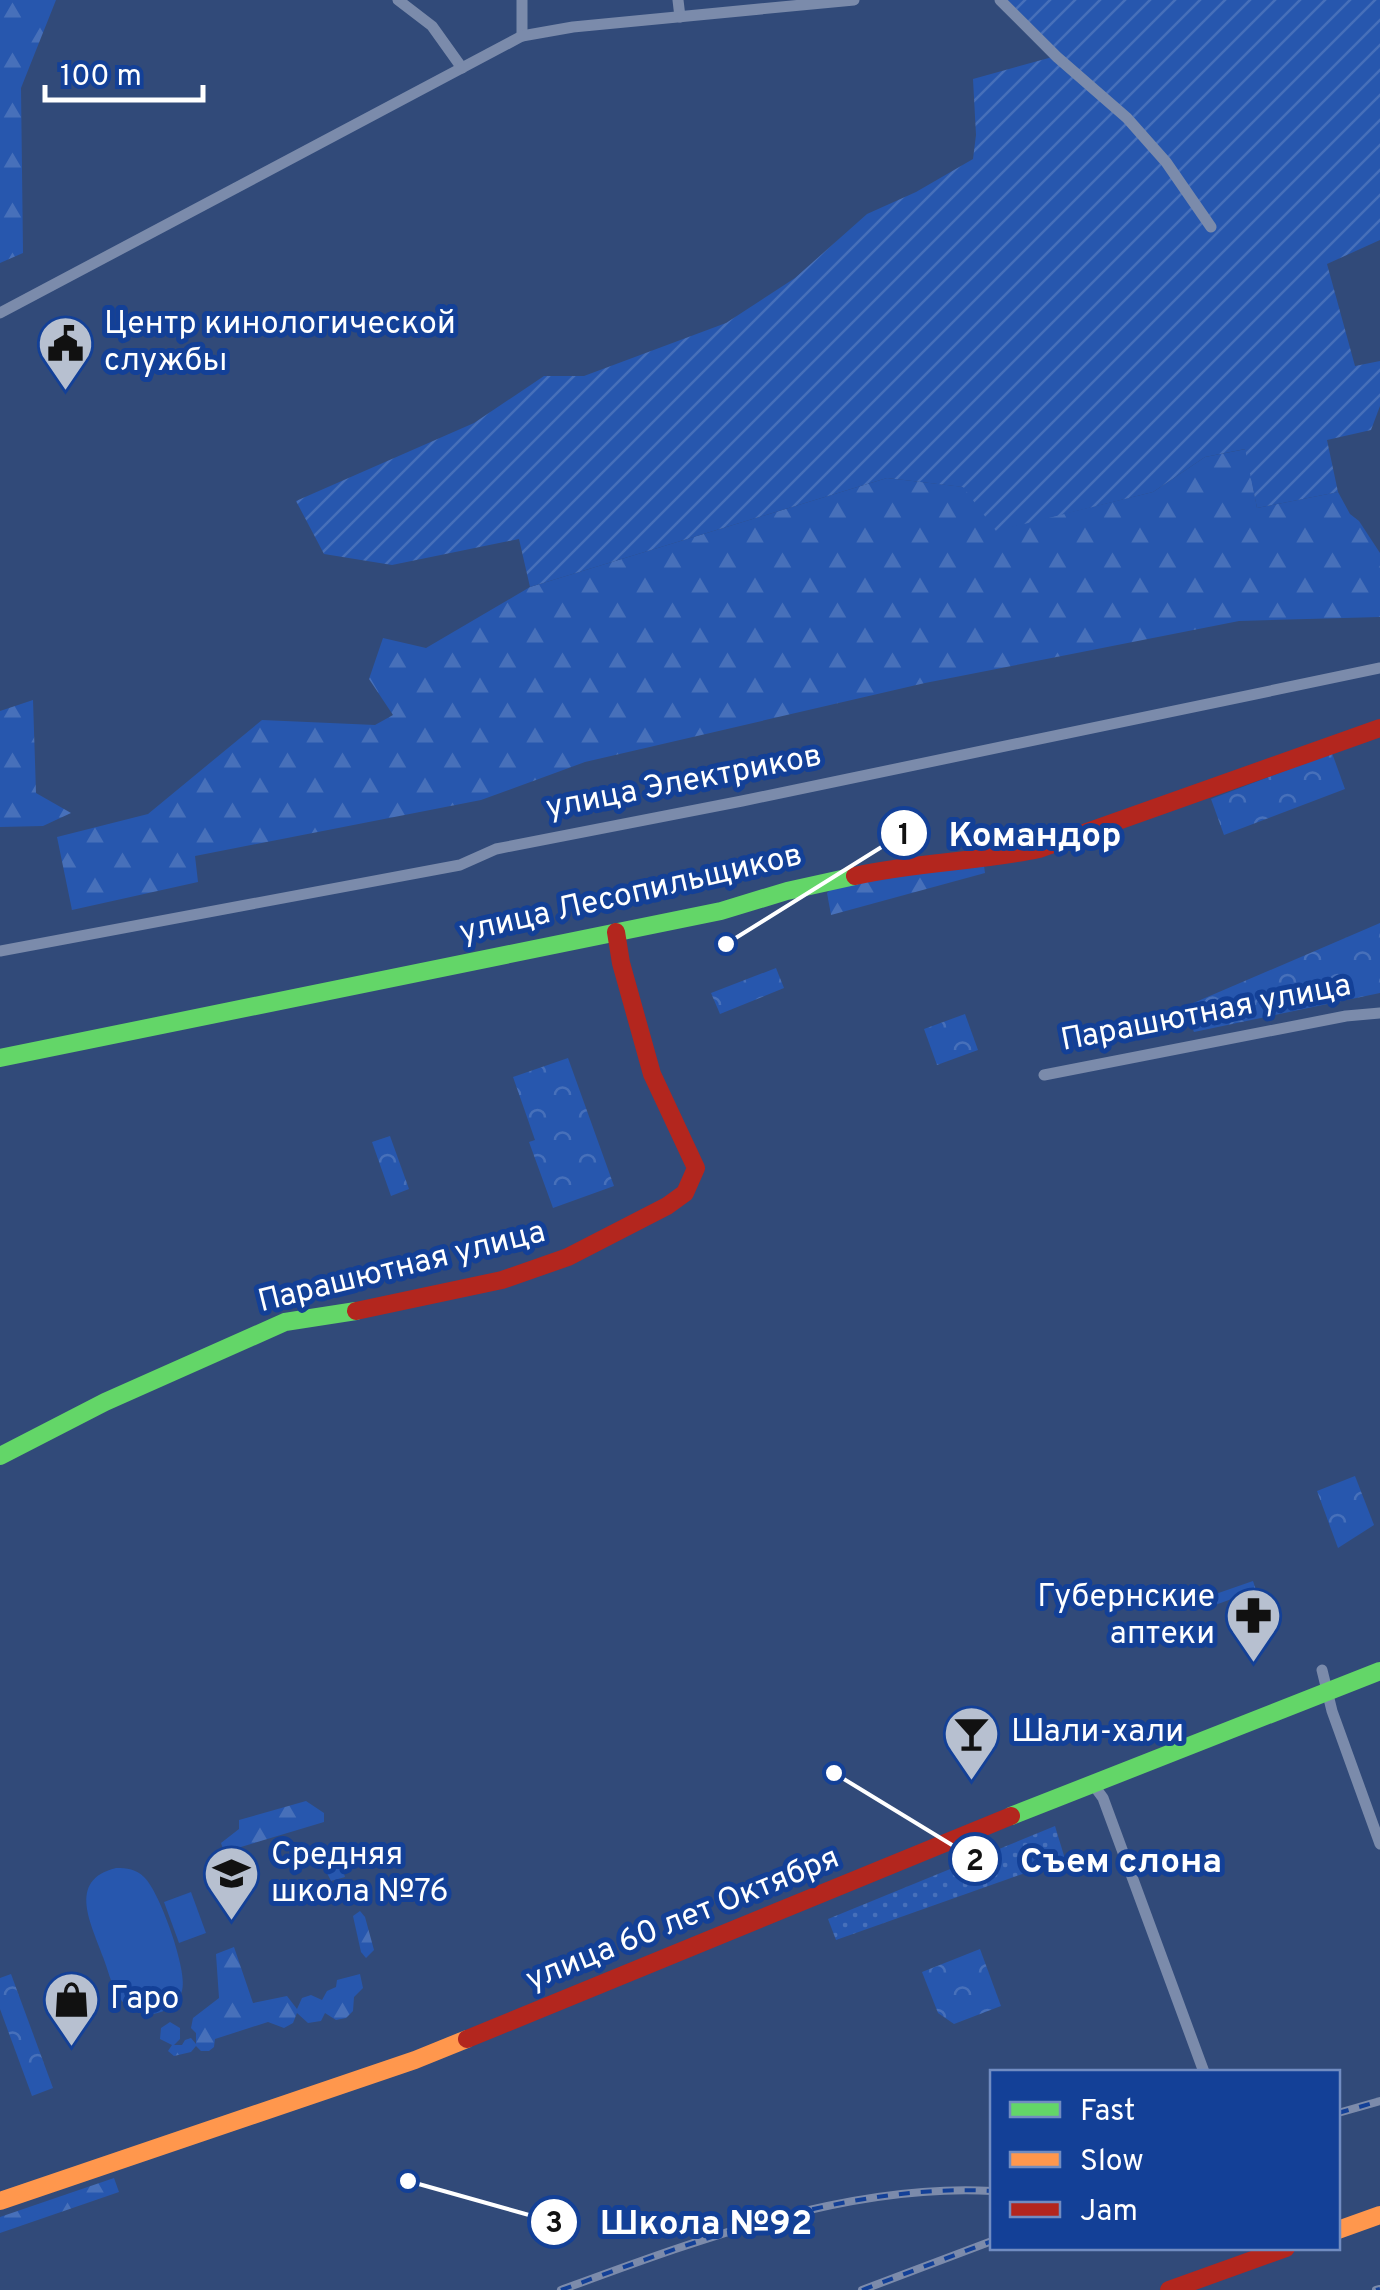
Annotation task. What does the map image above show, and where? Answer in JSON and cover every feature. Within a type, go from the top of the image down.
[{"type":"main road","name":"улица Лесопильщиков","points":[[0,1058],[721,910],[787,890],[885,869],[1023,853],[1380,728]]},
{"type":"main road","name":"Парашютная улица","points":[[0,1456],[105,1402],[285,1322],[421,1298],[536,1270],[667,1206],[685,1193],[696,1172],[652,1074],[616,932]]},
{"type":"main road","name":"улица 60 лет Октября","points":[[0,2201],[416,2060],[1092,1783],[1380,1672]]},
{"type":"main road","points":[[1340,2229],[1380,2215]]},
{"type":"main road","points":[[1168,2290],[1274,2250]]},
{"type":"street","points":[[398,0],[432,26],[462,68]]},
{"type":"street","points":[[522,0],[522,36]]},
{"type":"street","points":[[678,0],[680,17]]},
{"type":"street","points":[[0,313],[522,36],[573,27],[854,0]]},
{"type":"street","points":[[1000,0],[1127,118],[1166,162],[1212,227]]},
{"type":"street","name":"улица Электриков","points":[[0,951],[460,866],[496,848],[742,801],[1380,668]]},
{"type":"street","name":"Парашютная улица","points":[[1044,1075],[1380,1013]]},
{"type":"street","points":[[1322,1670],[1380,1844]]},
{"type":"street","points":[[1092,1783],[1103,1798],[1203,2070]]},
{"type":"green space","points":[[0,0],[56,0],[21,88],[23,253],[0,263]]},
{"type":"green space","points":[[997,0],[1380,0],[1380,240],[1327,264],[1355,366],[1380,361],[1380,406],[1371,430],[1327,440],[1338,492],[1257,508],[1245,449],[1205,457],[1153,492],[996,531],[963,487],[887,478],[530,587],[519,539],[392,565],[324,554],[296,501],[474,423],[544,376],[584,376],[726,323],[795,278],[867,214],[916,192],[973,159],[973,79],[1056,56]]},
{"type":"green space","points":[[1246,449],[1257,508],[1338,492],[1380,553],[1380,617],[1239,621],[925,683],[585,762],[481,800],[195,856],[198,882],[72,910],[57,837],[148,814],[262,720],[375,725],[393,715],[369,679],[383,638],[426,648],[530,587],[887,478],[964,487],[997,530],[1153,492],[1205,457]]},
{"type":"green space","points":[[33,700],[36,793],[71,813],[43,826],[0,827],[0,711]]},
{"type":"green space","points":[[1332,753],[1345,789],[1224,835],[1211,799]]},
{"type":"green space","points":[[984,866],[985,873],[831,915],[827,893],[832,888],[891,875]]},
{"type":"green space","points":[[1380,923],[1380,993],[1194,1032],[1184,1007]]},
{"type":"green space","points":[[776,968],[784,988],[720,1014],[711,993]]},
{"type":"green space","points":[[965,1014],[978,1050],[937,1065],[924,1029]]},
{"type":"green space","points":[[568,1058],[614,1186],[553,1208],[529,1142],[535,1140],[513,1077]]},
{"type":"green space","points":[[390,1136],[409,1189],[391,1196],[372,1142]]},
{"type":"green space","points":[[1355,1476],[1374,1525],[1338,1548],[1317,1491]]},
{"type":"green space","points":[[1253,1581],[1256,1590],[1207,1608],[1207,1597]]},
{"type":"green space","points":[[306,1801],[324,1813],[324,1822],[224,1852],[221,1843],[239,1829],[239,1820]]},
{"type":"green space","points":[[1055,1826],[1065,1859],[836,1940],[828,1919]]},
{"type":"green space","points":[[337,1852],[345,1877],[331,1881],[320,1859]]},
{"type":"green space","points":[[116,1868],[138,1872],[150,1885],[177,1950],[182,1991],[172,2005],[158,2013],[141,2013],[122,2000],[89,1918],[87,1893],[91,1882]]},
{"type":"green space","points":[[191,1892],[206,1933],[179,1943],[164,1902]]},
{"type":"green space","points":[[360,1911],[374,1950],[366,1958],[361,1952],[353,1916]]},
{"type":"green space","points":[[234,1947],[253,2003],[287,1996],[297,2009],[302,1998],[311,1995],[322,2000],[327,1991],[336,1987],[337,1980],[360,1974],[363,1988],[354,1997],[353,2011],[346,2018],[336,2020],[325,2013],[321,2021],[308,2023],[297,2013],[293,2023],[284,2028],[268,2022],[215,2039],[209,2051],[196,2046],[191,2052],[174,2056],[168,2051],[172,2045],[160,2039],[161,2028],[170,2022],[180,2028],[180,2039],[174,2045],[182,2045],[191,2038],[196,2044],[196,2033],[191,2028],[193,2018],[219,1998],[216,1954]]},
{"type":"green space","points":[[980,1949],[1001,2006],[954,2024],[938,2013],[922,1972]]},
{"type":"green space","points":[[11,1974],[53,2088],[32,2096],[0,2009],[0,1978]]},
{"type":"green space","points":[[114,2178],[119,2192],[0,2233],[0,2217]]},
{"type":"railway","points":[[1340,2112],[1380,2101]]},
{"type":"railway","points":[[561,2290],[718,2235],[828,2206],[883,2196],[990,2191]]},
{"type":"railway","points":[[862,2290],[990,2242]]},
{"type":"railway","points":[[1376,2290],[1380,2289]]},
{"type":"traffic: fast","points":[[0,1058],[721,911],[855,876]]},
{"type":"traffic: fast","points":[[0,1456],[105,1402],[285,1322],[356,1311]]},
{"type":"traffic: fast","points":[[1011,1816],[1380,1671]]},
{"type":"traffic: slow","points":[[0,2201],[467,2039]]},
{"type":"traffic: slow","points":[[1340,2229],[1380,2215]]},
{"type":"traffic: jam","points":[[855,876],[1039,849],[1380,728]]},
{"type":"traffic: jam","points":[[356,1311],[502,1280],[568,1257],[685,1193],[696,1168],[652,1074],[616,932]]},
{"type":"traffic: jam","points":[[467,2039],[1011,1816]]},
{"type":"traffic: jam","points":[[1169,2290],[1280,2250]]},
{"type":"place","name":"Центр кинологической службы","points":[[65,392]]},
{"type":"place","name":"Командор","points":[[726,944]]},
{"type":"place","name":"Губернские аптеки","points":[[1254,1665]]},
{"type":"place","name":"Съем слона","points":[[834,1773]]},
{"type":"place","name":"Шали-хали","points":[[972,1782]]},
{"type":"place","name":"Средняя школа №76","points":[[232,1923]]},
{"type":"place","name":"Гаро","points":[[71,2049]]},
{"type":"place","name":"Школа №92","points":[[408,2181]]}]
